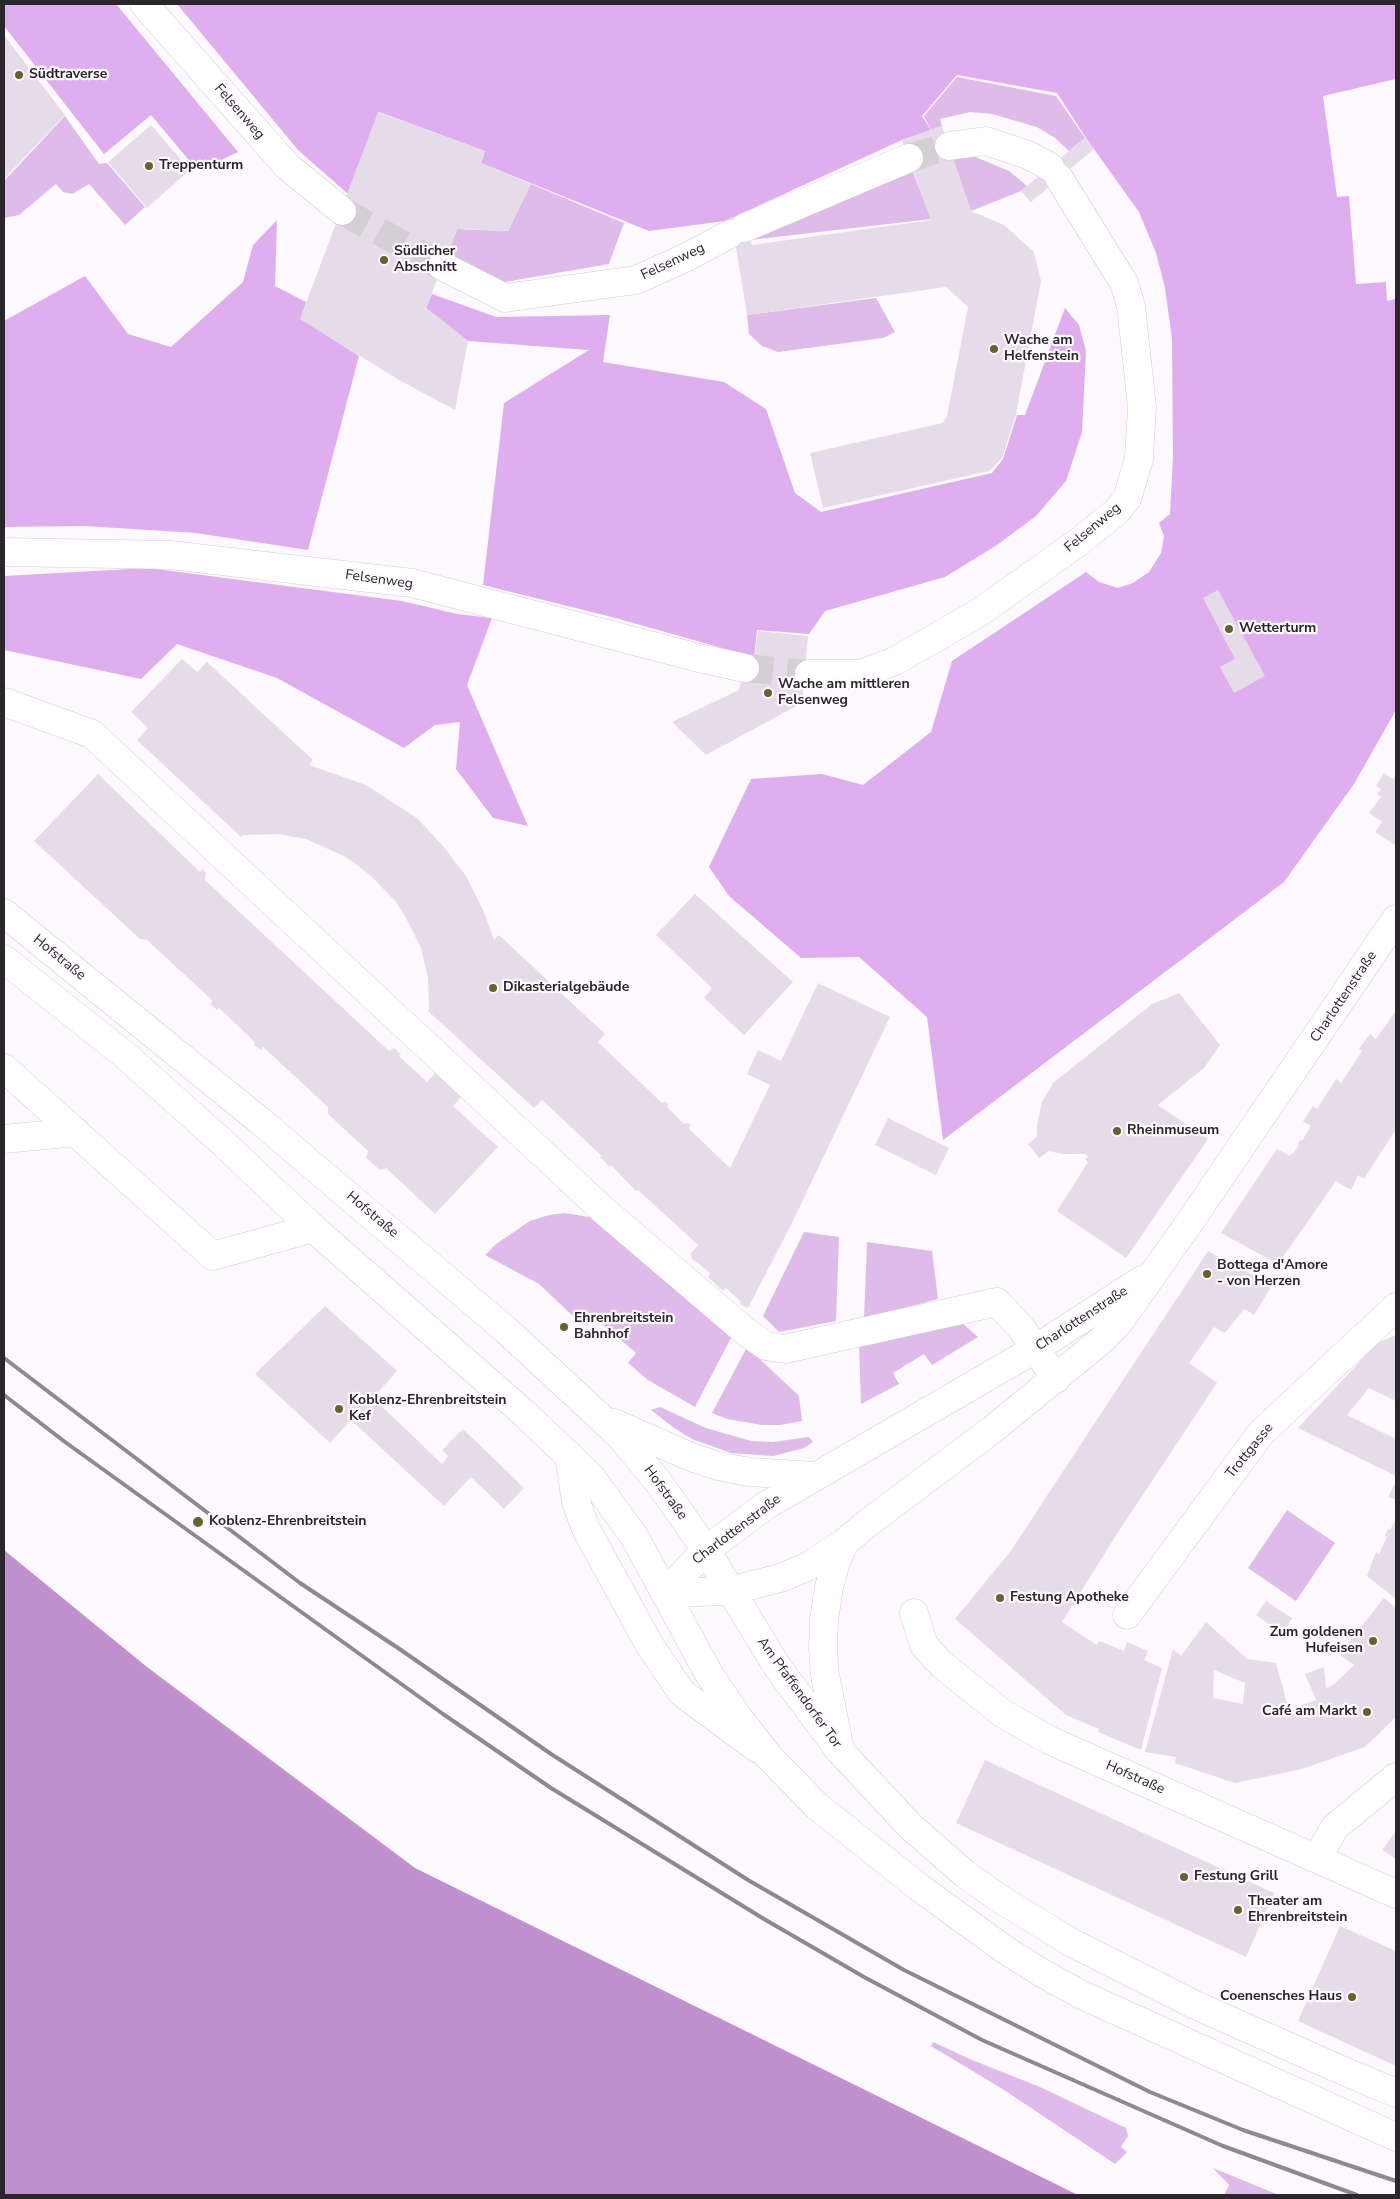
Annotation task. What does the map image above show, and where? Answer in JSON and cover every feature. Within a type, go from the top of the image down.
[{"type":"main road","name":"Felsenweg","points":[[144,4],[287,166],[342,211]]},
{"type":"main road","name":"Felsenweg","points":[[809,674],[860,674],[896,661],[988,606],[1076,544],[1116,512],[1127,499],[1139,459],[1142,406],[1132,306],[1124,283],[1055,172],[1028,155],[986,141],[949,146]]},
{"type":"main road","name":"Felsenweg","points":[[442,266],[505,298],[636,280],[687,257],[737,231],[909,158]]},
{"type":"main road","name":"Felsenweg","points":[[4,552],[170,555],[412,583],[699,658],[745,668]]},
{"type":"main road","points":[[4,702],[92,734],[602,1209],[745,1331],[766,1346],[785,1349],[997,1302],[1022,1329],[1056,1379]]},
{"type":"main road","name":"Hofstraße","points":[[4,914],[260,1120],[506,1330],[621,1437],[659,1484],[706,1550]]},
{"type":"main road","name":"Charlottenstraße","points":[[665,1593],[729,1591],[780,1578],[798,1571],[845,1542],[1056,1379],[1103,1339],[1120,1321],[1396,919]]},
{"type":"main road","points":[[4,960],[126,1056],[313,1228],[570,1455],[591,1477],[634,1536],[709,1674],[738,1717],[769,1757],[817,1806],[920,1888],[1004,1949],[1058,1982],[1091,1999],[1396,2136]]},
{"type":"main road","points":[[4,1068],[213,1256],[313,1228]]},
{"type":"main road","points":[[4,1139],[76,1132]]},
{"type":"main road","name":"Charlottenstraße","points":[[665,1593],[706,1550],[765,1506],[1036,1349],[1154,1272]]},
{"type":"main road","name":"Trottgasse","points":[[1127,1615],[1261,1432],[1396,1307]]},
{"type":"main road","points":[[600,1417],[675,1451],[718,1466],[749,1472],[815,1476]]},
{"type":"main road","points":[[570,1455],[576,1502],[586,1529],[649,1644],[682,1693],[769,1757]]},
{"type":"main road","points":[[840,1751],[825,1675],[822,1648],[829,1587],[836,1561],[845,1542]]},
{"type":"main road","name":"Am Pfaffendorfer Tor","points":[[706,1550],[729,1591],[778,1668],[840,1751],[911,1827],[965,1874],[1002,1900],[1072,1943],[1195,2005],[1396,2093]]},
{"type":"main road","name":"Hofstraße","points":[[914,1613],[924,1645],[941,1664],[1002,1713],[1049,1740],[1396,1894]]},
{"type":"main road","points":[[1317,1858],[1335,1827],[1396,1777]]},
{"type":"shaded area","points":[[4,4],[116,4],[238,152],[198,171],[151,115],[104,154],[4,26]]},
{"type":"shaded area","points":[[177,4],[1396,4],[1396,79],[1323,96],[1337,197],[1349,196],[1356,284],[1386,282],[1387,301],[1396,299],[1396,710],[1354,784],[1284,882],[943,1140],[927,1017],[859,957],[801,958],[729,896],[709,867],[751,779],[822,774],[863,785],[931,732],[952,661],[1086,572],[1099,582],[1118,588],[1133,583],[1149,572],[1161,553],[1164,536],[1159,523],[1170,514],[1173,457],[1172,339],[1165,288],[1156,253],[1139,212],[1086,138],[1057,93],[957,75],[922,116],[931,130],[902,140],[725,221],[649,231],[481,163],[485,151],[379,112],[348,194],[298,150]]},
{"type":"shaded area","points":[[957,77],[1056,96],[1085,138],[1069,151],[1055,138],[1037,127],[992,114],[970,112],[940,119],[942,126],[931,130],[924,116]]},
{"type":"shaded area","points":[[65,116],[99,164],[107,163],[145,207],[125,225],[89,184],[72,194],[63,192],[56,184],[19,215],[4,218],[4,181]]},
{"type":"shaded area","points":[[973,156],[1009,171],[1027,186],[1021,191],[971,211],[953,159]]},
{"type":"shaded area","points":[[913,172],[931,219],[750,240]]},
{"type":"shaded area","points":[[531,184],[624,223],[609,264],[505,282],[448,253],[457,229],[508,231]]},
{"type":"shaded area","points":[[277,220],[275,286],[306,302],[301,319],[359,356],[308,550],[196,533],[85,526],[4,527],[4,321],[85,276],[128,334],[171,347],[243,282],[253,245]]},
{"type":"shaded area","points":[[432,294],[496,317],[610,315],[603,362],[724,382],[766,409],[795,493],[821,512],[992,473],[1003,459],[1017,415],[1025,415],[1065,308],[1079,325],[1086,351],[1082,432],[1066,481],[1036,516],[997,545],[945,577],[825,611],[809,634],[757,630],[754,657],[612,617],[483,585],[504,403],[589,350],[468,341],[426,308]]},
{"type":"shaded area","points":[[876,298],[895,332],[883,338],[778,352],[762,346],[749,334],[747,315]]},
{"type":"shaded area","points":[[148,568],[402,601],[457,614],[492,618],[467,685],[528,826],[493,818],[456,769],[460,722],[435,725],[404,748],[277,678],[177,644],[141,679],[4,650],[4,576]]},
{"type":"shaded area","points":[[565,1213],[595,1218],[734,1332],[695,1407],[648,1380],[628,1363],[636,1353],[587,1311],[577,1320],[539,1284],[485,1255],[496,1244],[530,1221],[549,1215]]},
{"type":"shaded area","points":[[804,1232],[839,1237],[836,1321],[779,1332],[763,1316]]},
{"type":"shaded area","points":[[867,1242],[932,1251],[938,1299],[864,1318]]},
{"type":"shaded area","points":[[959,1320],[978,1337],[932,1365],[924,1354],[893,1373],[899,1384],[861,1404],[859,1344]]},
{"type":"shaded area","points":[[747,1347],[799,1396],[802,1421],[780,1425],[762,1425],[727,1419],[712,1413]]},
{"type":"shaded area","points":[[660,1407],[706,1428],[751,1441],[773,1442],[809,1437],[813,1442],[804,1448],[773,1456],[731,1453],[692,1439],[674,1428],[651,1410]]},
{"type":"shaded area","points":[[1287,1510],[1335,1543],[1296,1601],[1248,1568]]},
{"type":"shaded area","points":[[4,1550],[147,1667],[415,1868],[1078,2195],[4,2195]]},
{"type":"shaded area","points":[[933,2042],[1040,2087],[1126,2128],[1128,2136],[1121,2147],[1127,2152],[1115,2164],[1004,2090],[931,2046]]},
{"type":"shaded area","points":[[1213,2168],[1281,2195],[1224,2195],[1229,2185]]},
{"type":"building","name":"Südtraverse","points":[[4,35],[65,115],[4,179]]},
{"type":"building","name":"Südlicher Abschnitt","points":[[378,112],[485,151],[481,163],[531,184],[508,231],[457,229],[426,308],[468,341],[455,410],[399,380],[300,319]]},
{"type":"building","name":"Treppenturm","points":[[151,125],[190,170],[147,208],[108,162]]},
{"type":"building","name":"Wache am Helfenstein","points":[[942,126],[971,211],[1004,225],[1034,252],[1041,281],[1016,414],[1002,458],[989,471],[823,508],[810,453],[943,423],[947,416],[968,307],[946,287],[747,315],[736,247],[725,221],[739,215],[752,245],[931,220],[902,140]]},
{"type":"building","points":[[1085,138],[1094,149],[1031,202],[1021,191]]},
{"type":"building","name":"Wetterturm","points":[[1218,590],[1265,676],[1234,693],[1220,667],[1235,659],[1203,598]]},
{"type":"building","name":"Wache am mittleren Felsenweg","points":[[758,631],[808,636],[802,703],[706,755],[672,722],[739,690],[747,657],[754,658]]},
{"type":"building","name":"Dikasterialgebäude","points":[[182,659],[197,672],[207,662],[313,760],[309,765],[366,785],[417,818],[443,846],[466,876],[484,912],[494,940],[499,935],[605,1034],[598,1042],[662,1103],[665,1101],[668,1104],[667,1107],[684,1124],[690,1124],[689,1129],[730,1168],[770,1085],[747,1074],[758,1050],[781,1061],[818,983],[890,1017],[792,1223],[748,1308],[740,1304],[741,1302],[726,1288],[723,1291],[708,1277],[709,1272],[691,1258],[690,1254],[698,1245],[638,1190],[636,1191],[611,1165],[610,1167],[600,1157],[602,1156],[542,1100],[534,1108],[428,1011],[428,978],[421,948],[396,902],[370,875],[346,857],[306,839],[278,834],[244,835],[241,837],[137,740],[148,728],[131,712]]},
{"type":"building","points":[[1384,773],[1393,779],[1396,774],[1396,846],[1375,832],[1382,822],[1369,813],[1381,797],[1377,794],[1381,789],[1376,786]]},
{"type":"building","points":[[98,774],[200,872],[202,869],[206,873],[205,880],[389,1051],[394,1048],[401,1054],[399,1056],[427,1082],[436,1072],[462,1096],[453,1106],[498,1147],[435,1214],[386,1168],[380,1170],[366,1158],[368,1151],[328,1114],[328,1107],[263,1047],[261,1050],[254,1045],[255,1042],[219,1008],[217,1010],[210,1004],[213,1001],[147,940],[140,939],[34,841]]},
{"type":"building","points":[[695,894],[793,982],[744,1035],[704,998],[712,988],[656,935]]},
{"type":"building","name":"Rheinmuseum","points":[[1179,993],[1220,1045],[1204,1068],[1158,1105],[1208,1139],[1126,1258],[1057,1211],[1088,1162],[1085,1159],[1088,1157],[1085,1154],[1062,1154],[1049,1151],[1039,1158],[1028,1144],[1037,1137],[1037,1125],[1042,1102],[1053,1083],[1152,1004]]},
{"type":"building","points":[[1394,1013],[1396,1015],[1396,1129],[1364,1179],[1358,1175],[1351,1190],[1336,1181],[1278,1264],[1221,1233],[1277,1149],[1290,1156],[1291,1153],[1293,1154],[1300,1140],[1302,1141],[1311,1126],[1303,1121],[1313,1106],[1317,1109],[1336,1079],[1341,1083],[1362,1051],[1359,1049],[1370,1034],[1376,1039]]},
{"type":"building","points":[[888,1118],[949,1148],[936,1175],[875,1145]]},
{"type":"building","points":[[1208,1251],[1272,1285],[1254,1315],[1244,1309],[1225,1333],[1214,1327],[1189,1363],[1217,1383],[1115,1537],[1062,1622],[1097,1645],[1099,1641],[1124,1651],[1127,1642],[1148,1651],[1144,1660],[1162,1668],[1141,1750],[1098,1732],[1099,1729],[1066,1715],[955,1619],[1010,1552]]},
{"type":"building","name":"Koblenz-Ehrenbreitstein Kef","points":[[325,1306],[397,1371],[373,1398],[442,1464],[448,1456],[442,1450],[463,1429],[524,1488],[504,1509],[471,1477],[444,1506],[351,1420],[330,1443],[255,1374]]},
{"type":"building","points":[[1396,1335],[1396,1401],[1369,1388],[1347,1415],[1396,1439],[1396,1476],[1298,1428],[1377,1343]]},
{"type":"building","points":[[1396,1481],[1396,1500],[1388,1497]]},
{"type":"building","points":[[1396,1518],[1396,1599],[1367,1576],[1376,1552],[1379,1554],[1387,1537],[1385,1535]]},
{"type":"building","points":[[1384,1598],[1396,1608],[1396,1717],[1365,1747],[1302,1769],[1235,1783],[1175,1763],[1176,1757],[1145,1752],[1173,1649],[1181,1656],[1206,1622],[1247,1659],[1276,1663],[1289,1710],[1316,1700],[1305,1674],[1324,1667],[1326,1688],[1333,1685],[1354,1665],[1339,1654]],"holes":[[[1214,1670],[1245,1683],[1243,1704],[1213,1698]]]},
{"type":"building","points":[[1266,1601],[1292,1618],[1283,1634],[1256,1615]]},
{"type":"building","points":[[985,1760],[1274,1893],[1246,1957],[956,1823]]},
{"type":"building","points":[[1396,1831],[1396,1859],[1382,1850]]},
{"type":"building","name":"Coenensches Haus","points":[[1340,1926],[1396,1951],[1396,2066],[1298,2021]]},
{"type":"tunnel","points":[[909,158],[949,146]]},
{"type":"tunnel","points":[[342,211],[442,266]]},
{"type":"tunnel","points":[[745,668],[809,674]]},
{"type":"railway","points":[[4,1358],[300,1583],[551,1754],[748,1880],[904,1970],[1150,2092],[1243,2130],[1396,2181]]},
{"type":"railway","points":[[4,1395],[65,1442],[443,1714],[551,1788],[764,1919],[864,1977],[982,2040],[1223,2146],[1357,2195]]},
{"type":"place","name":"Südtraverse","points":[[19,75]]},
{"type":"place","name":"Treppenturm","points":[[149,166]]},
{"type":"place","name":"Südlicher Abschnitt","points":[[384,260]]},
{"type":"place","name":"Wache am Helfenstein","points":[[994,349]]},
{"type":"place","name":"Wetterturm","points":[[1229,629]]},
{"type":"place","name":"Wache am mittleren Felsenweg","points":[[768,693]]},
{"type":"place","name":"Dikasterialgebäude","points":[[493,988]]},
{"type":"place","name":"Rheinmuseum","points":[[1117,1131]]},
{"type":"place","name":"Bottega d'Amore - von Herzen","points":[[1207,1274]]},
{"type":"place","name":"Ehrenbreitstein Bahnhof","points":[[564,1327]]},
{"type":"place","name":"Koblenz-Ehrenbreitstein Kef","points":[[339,1409]]},
{"type":"place","name":"Koblenz-Ehrenbreitstein","points":[[198,1522]]},
{"type":"place","name":"Festung Apotheke","points":[[1000,1598]]},
{"type":"place","name":"Zum goldenen Hufeisen","points":[[1373,1641]]},
{"type":"place","name":"Café am Markt","points":[[1367,1712]]},
{"type":"place","name":"Festung Grill","points":[[1184,1877]]},
{"type":"place","name":"Theater am Ehrenbreitstein","points":[[1238,1910]]},
{"type":"place","name":"Coenensches Haus","points":[[1352,1997]]}]
